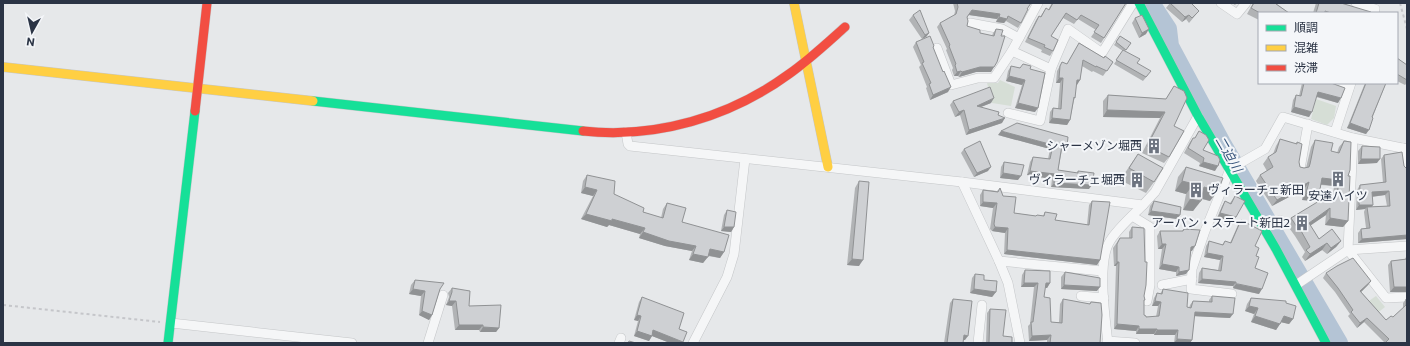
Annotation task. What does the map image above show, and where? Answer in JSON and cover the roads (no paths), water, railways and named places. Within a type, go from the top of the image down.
[{"type":"street","points":[[168,343],[196,88],[207,3]]},
{"type":"street","points":[[794,3],[805,62],[828,167]]},
{"type":"street","points":[[937,48],[951,85],[978,78],[994,78],[1012,50],[1038,3]]},
{"type":"street","points":[[1008,113],[1040,121],[1051,69],[1068,29],[1102,53],[1133,3]]},
{"type":"street","points":[[1139,3],[1148,23],[1198,116],[1234,167],[1264,229],[1301,282],[1326,343]]},
{"type":"street","points":[[1221,3],[1236,14],[1246,3]]},
{"type":"street","points":[[1356,3],[1375,9],[1374,12]]},
{"type":"street","points":[[970,23],[1002,29],[1019,38]]},
{"type":"street","points":[[3,67],[591,132],[626,132],[659,129],[693,121],[730,109],[762,92],[805,62],[845,27]]},
{"type":"street","points":[[1012,50],[1051,69]]},
{"type":"street","points":[[1335,132],[1350,86],[1338,84]]},
{"type":"street","points":[[1135,343],[1108,342],[1102,272],[1104,252],[1110,240],[1155,192],[1198,116]]},
{"type":"street","points":[[1232,294],[1191,289],[1192,269],[1205,231],[1234,167],[1265,149],[1283,117],[1353,138],[1405,149],[1407,169]]},
{"type":"street","points":[[1300,169],[1308,124]]},
{"type":"street","points":[[626,132],[628,144],[630,146],[962,182],[1143,204]]},
{"type":"street","points":[[1353,138],[1348,250],[1386,298],[1407,297]]},
{"type":"street","points":[[693,343],[727,277],[734,254],[745,159]]},
{"type":"street","points":[[962,182],[1008,283],[1020,343]]},
{"type":"street","points":[[1132,216],[1150,227],[1150,284],[1147,301]]},
{"type":"street","points":[[1264,229],[1280,220]]},
{"type":"street","points":[[1301,282],[1348,250],[1407,246]]},
{"type":"street","points":[[999,261],[1102,272]]},
{"type":"street","points":[[1162,285],[1192,280]]},
{"type":"street","points":[[428,343],[443,296]]},
{"type":"street","points":[[1081,296],[1104,298]]},
{"type":"street","points":[[978,343],[982,306]]},
{"type":"street","points":[[171,323],[352,343]]},
{"type":"waterway","name":"二迫川","points":[[1151,3],[1168,29],[1170,46],[1222,143],[1339,343]]},
{"type":"place","name":"シャーメゾン堀西","points":[[1154,146]]},
{"type":"place","name":"安達ハイツ","points":[[1338,179]]},
{"type":"place","name":"ヴィラーチェ堀西","points":[[1137,180]]},
{"type":"place","name":"ヴィラーチェ新田","points":[[1196,190]]},
{"type":"place","name":"アーバン・ステート新田2","points":[[1302,223]]}]
